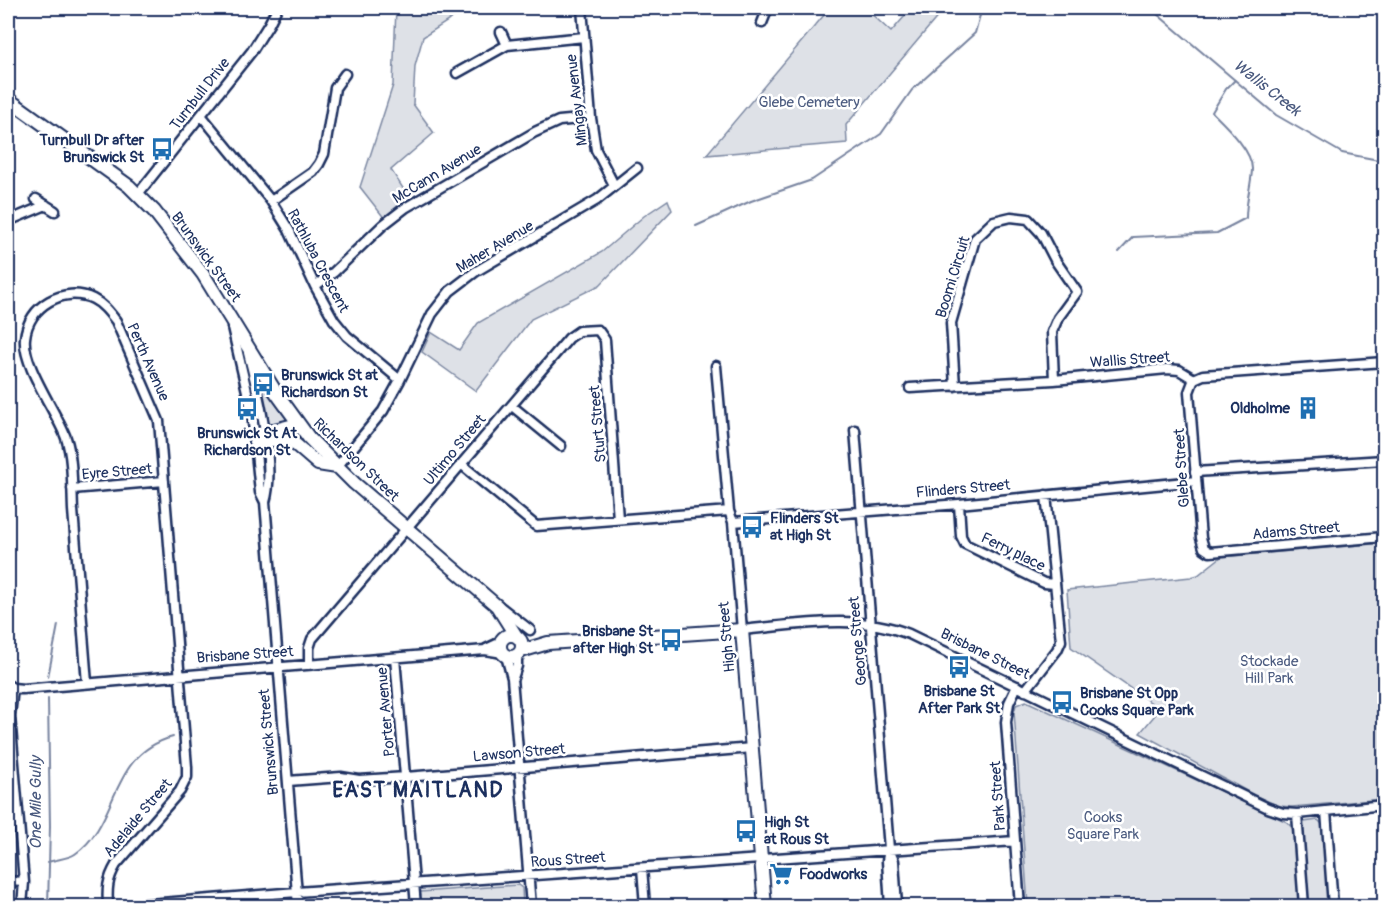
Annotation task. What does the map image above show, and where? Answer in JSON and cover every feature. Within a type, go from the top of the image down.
[{"type":"main road","name":"Brunswick Street","points":[[8,99],[138,194],[203,274],[229,315]]},
{"type":"main road","name":"Richardson Street","points":[[229,315],[298,424],[337,467],[500,610],[511,646]]},
{"type":"main road","points":[[260,437],[298,424]]},
{"type":"main road","points":[[260,437],[288,438],[318,464],[337,467]]},
{"type":"main road","name":"Brisbane Street","points":[[511,646],[742,630]]},
{"type":"main road","name":"High Street","points":[[742,630],[765,906]]},
{"type":"street","name":"Turnbull Drive","points":[[138,194],[252,51],[277,8]]},
{"type":"street","name":"Mingay Avenue","points":[[582,8],[591,118],[596,150],[614,185]]},
{"type":"street","points":[[762,23],[768,8]]},
{"type":"street","points":[[501,32],[507,45]]},
{"type":"street","points":[[457,73],[507,45],[584,37]]},
{"type":"street","points":[[271,201],[313,172],[319,165],[324,154],[335,88],[345,74]]},
{"type":"street","name":"Rathluba Crescent","points":[[201,115],[271,201],[289,230],[334,320],[347,336],[400,380]]},
{"type":"street","name":"McCann Avenue","points":[[315,286],[334,272],[383,225],[405,208],[535,132],[559,122],[591,118]]},
{"type":"street","name":"Maher Avenue","points":[[337,467],[374,423],[400,380],[432,314],[450,291],[475,272],[597,200],[637,168]]},
{"type":"street","points":[[36,199],[55,211]]},
{"type":"street","points":[[8,221],[46,205]]},
{"type":"street","name":"Boomi Circuit","points":[[955,386],[951,323],[975,239],[994,221],[1011,217],[1028,219],[1041,233],[1055,260],[1077,292],[1058,318],[1052,332],[1054,380]]},
{"type":"street","name":"Perth Avenue","points":[[87,683],[68,445],[31,366],[25,348],[25,338],[32,317],[41,306],[57,297],[72,295],[91,298],[106,308],[116,321],[159,422],[179,675]]},
{"type":"street","name":"Brunswick Street","points":[[229,315],[260,437],[269,489],[265,502],[298,906]]},
{"type":"street","name":"Ultimo Street","points":[[309,665],[309,648],[312,639],[497,421],[569,338],[579,331],[598,330]]},
{"type":"street","name":"Sturt Street","points":[[598,330],[605,340],[618,519]]},
{"type":"street","name":"Brunswick Street","points":[[244,341],[256,384],[260,437]]},
{"type":"street","points":[[1194,379],[1203,375],[1384,362]]},
{"type":"street","name":"High Street","points":[[716,366],[742,630]]},
{"type":"street","name":"Wallis Street","points":[[910,388],[1054,380],[1167,369],[1179,370],[1194,379]]},
{"type":"street","name":"Glebe Street","points":[[1194,379],[1189,392],[1201,538],[1204,548],[1210,552]]},
{"type":"street","points":[[512,406],[561,446]]},
{"type":"street","name":"George Street","points":[[855,430],[889,849],[887,861],[890,906]]},
{"type":"street","name":"Flinders Street","points":[[733,522],[959,504],[1196,477],[1384,459]]},
{"type":"street","points":[[462,464],[536,526],[729,511]]},
{"type":"street","name":"Eyre Street","points":[[72,489],[164,481]]},
{"type":"street","points":[[1025,691],[1058,650],[1061,641],[1046,495]]},
{"type":"street","name":"Ferry place","points":[[959,504],[961,536],[965,544],[1044,583],[1055,584]]},
{"type":"street","name":"Adams Street","points":[[1210,552],[1384,537]]},
{"type":"street","name":"Richardson Street","points":[[492,602],[508,611],[530,630]]},
{"type":"street","name":"Brisbane Street","points":[[742,630],[844,622],[884,625],[909,634],[1268,808],[1283,813],[1297,814],[1384,805]]},
{"type":"street","points":[[511,646],[517,666],[512,678],[531,906]]},
{"type":"street","name":"Brisbane Street","points":[[10,686],[23,689],[511,646]]},
{"type":"street","name":"Porter Avenue","points":[[395,658],[416,906]]},
{"type":"street","name":"Adelaide Street","points":[[108,906],[106,887],[112,871],[180,791],[187,777],[179,675]]},
{"type":"street","points":[[10,686],[10,716],[24,882],[22,906]]},
{"type":"street","name":"Park Street","points":[[1017,686],[1009,703],[1006,722],[1020,906]]},
{"type":"street","name":"Lawson Street","points":[[288,781],[341,777],[359,780],[406,777],[752,748]]},
{"type":"street","points":[[1326,811],[1333,906]]},
{"type":"street","points":[[1297,814],[1304,906]]},
{"type":"street","name":"Rous Street","points":[[124,906],[203,903],[297,892],[1015,842]]},
{"type":"street","name":"George Street","points":[[889,849],[894,861],[897,906]]},
{"type":"street","points":[[642,868],[645,906]]},
{"type":"street","points":[[8,881],[24,882]]},
{"type":"green space","points":[[396,8],[464,8],[423,37],[415,66],[413,104],[434,133],[391,170],[410,199],[385,219],[360,187],[393,85]]},
{"type":"green space","name":"Glebe Cemetery","points":[[830,8],[865,8],[891,32],[912,8],[945,8],[846,125],[847,143],[706,155]]},
{"type":"green space","points":[[668,200],[672,210],[600,285],[531,319],[476,391],[422,352],[431,332],[459,350],[478,323],[602,252],[644,216]]},
{"type":"green space","points":[[259,378],[291,422],[268,429]]},
{"type":"green space","name":"Stockade Hill Park","points":[[1384,543],[1384,799],[1292,807],[1279,806],[1254,795],[1140,733],[1160,709],[1071,647],[1067,590],[1191,577],[1198,575],[1221,557]]},
{"type":"green space","name":"Cooks Square Park","points":[[1026,701],[1287,822],[1293,829],[1300,906],[1028,906],[1014,712],[1016,705]]},
{"type":"green space","points":[[1318,820],[1322,824],[1329,906],[1308,906],[1302,826],[1304,822]]},
{"type":"green space","points":[[518,885],[522,888],[523,906],[422,906],[420,892]]},
{"type":"waterway","points":[[696,226],[751,201],[812,180],[881,134],[912,90],[975,33],[982,8]]},
{"type":"waterway","name":"Wallis Creek","points":[[1150,8],[1276,115],[1342,153],[1384,161]]},
{"type":"waterway","points":[[1119,252],[1133,237],[1217,233],[1246,218],[1251,163],[1237,139],[1212,112],[1226,89],[1235,80]]},
{"type":"waterway","name":"One Mile Gully","points":[[48,677],[58,625]]},
{"type":"waterway","name":"One Mile Gully","points":[[48,699],[50,826],[48,906]]},
{"type":"waterway","points":[[48,862],[72,856],[89,841],[100,825],[125,773],[137,758],[152,746],[173,737]]},
{"type":"place","name":"Turnbull Dr after Brunswick St","points":[[162,149]]},
{"type":"place","name":"Brunswick St at Richardson St","points":[[263,384]]},
{"type":"place","name":"Oldholme","points":[[1308,408]]},
{"type":"place","name":"Brunswick St At Richardson St","points":[[247,409]]},
{"type":"place","name":"Flinders St at High St","points":[[752,527]]},
{"type":"place","name":"Brisbane St after High St","points":[[671,640]]},
{"type":"place","name":"Brisbane St After Park St","points":[[959,667]]},
{"type":"place","name":"Brisbane St Opp Cooks Square Park","points":[[1062,702]]},
{"type":"place","name":"High St at Rous St","points":[[746,831]]},
{"type":"place","name":"Foodworks","points":[[781,874]]},
{"type":"district","name":"EAST MAITLAND","points":[[418,790]]}]
